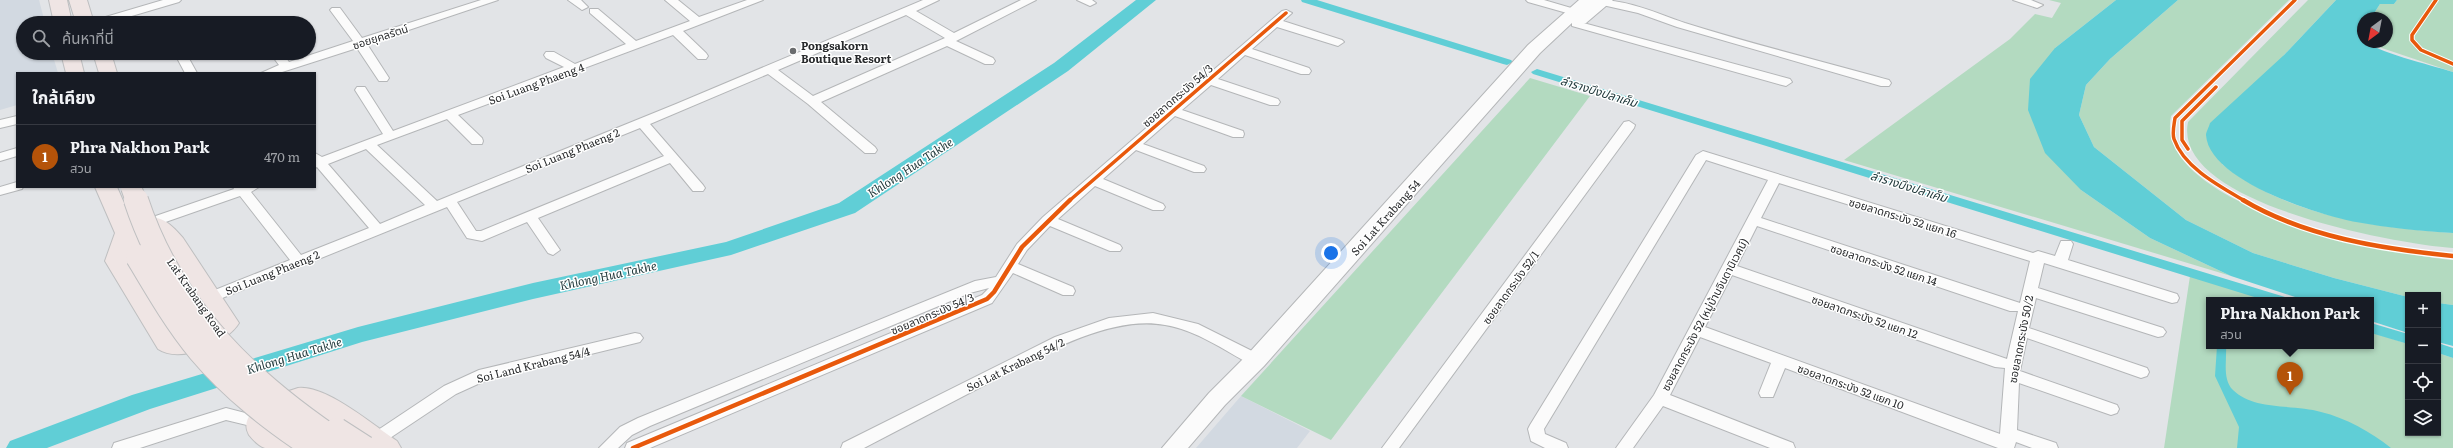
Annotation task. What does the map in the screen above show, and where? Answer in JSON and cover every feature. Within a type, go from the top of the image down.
[{"type":"main road","points":[[58,0],[61,16]]},
{"type":"main road","points":[[68,0],[72,16]]},
{"type":"main road","points":[[78,0],[83,16]]},
{"type":"main road","points":[[85,0],[90,16]]},
{"type":"main road","name":"Soi Lat Krabang 54","points":[[1174,448],[1217,399],[1256,360],[1513,74],[1575,18],[1598,1]]},
{"type":"main road","points":[[72,60],[75,72]]},
{"type":"main road","points":[[83,60],[86,72]]},
{"type":"main road","points":[[97,60],[101,72]]},
{"type":"main road","points":[[104,60],[108,72]]},
{"type":"main road","points":[[106,188],[125,235],[175,318],[200,352],[235,387],[276,423],[314,448]]},
{"type":"main road","points":[[118,188],[146,253],[196,333],[220,362],[253,392],[290,424],[326,448]]},
{"type":"main road","points":[[131,188],[137,209],[156,254],[183,300],[208,331],[250,376],[278,401],[313,427],[347,448]]},
{"type":"main road","name":"Lat Krabang Road","points":[[139,188],[163,248],[201,307],[226,339],[302,408],[376,445]]},
{"type":"main road","points":[[125,235],[116,261],[170,345],[173,347],[192,343],[224,327],[226,323],[175,243],[168,234],[152,223]]},
{"type":"main road","points":[[283,448],[260,431],[259,422],[294,398],[309,397],[376,445]]},
{"type":"street","points":[[120,16],[175,0]]},
{"type":"street","name":"ซอยยุคลรัตน์","points":[[316,57],[477,2],[492,0]]},
{"type":"street","points":[[671,0],[698,22]]},
{"type":"street","name":"Soi Luang Phaeng 4","points":[[316,161],[391,137],[756,0]]},
{"type":"street","name":"Soi Luang Phaeng 2","points":[[210,298],[642,122],[933,0]]},
{"type":"street","points":[[812,101],[950,39],[1030,0]]},
{"type":"street","points":[[1532,0],[1575,18],[1666,49],[1702,56],[1786,82]]},
{"type":"street","points":[[2019,0],[2037,5]]},
{"type":"street","points":[[1598,1],[1641,10],[1681,25],[1885,83]]},
{"type":"street","points":[[336,10],[383,78]]},
{"type":"street","points":[[594,11],[635,46]]},
{"type":"street","points":[[907,12],[989,61]]},
{"type":"street","name":"ซอยลาดกระบัง 54/3","points":[[633,448],[980,303],[994,292],[1009,266],[1032,235],[1093,180],[1281,18],[1338,42]]},
{"type":"street","points":[[676,30],[702,56]]},
{"type":"street","points":[[1243,50],[1305,71]]},
{"type":"street","points":[[550,55],[574,68]]},
{"type":"street","points":[[184,60],[190,72]]},
{"type":"street","points":[[281,60],[286,67]]},
{"type":"street","name":"ซอยยุคลรัตน์","points":[[270,72],[308,60]]},
{"type":"street","points":[[769,69],[812,101],[870,150]]},
{"type":"street","points":[[1209,80],[1274,102]]},
{"type":"street","points":[[361,90],[391,137]]},
{"type":"street","points":[[1173,111],[1238,134]]},
{"type":"street","points":[[450,115],[478,141]]},
{"type":"street","points":[[0,124],[16,120]]},
{"type":"street","points":[[642,122],[698,188]]},
{"type":"street","name":"ซอยลาดกระบัง 52/1","points":[[1390,448],[1460,356],[1629,125]]},
{"type":"street","points":[[369,145],[434,206]]},
{"type":"street","points":[[1134,145],[1199,169]]},
{"type":"street","points":[[0,157],[16,152]]},
{"type":"street","name":"ซอยลาดกระบัง 52 แยก 16","points":[[1560,448],[1541,440],[1536,433],[1536,429],[1624,287],[1701,156],[1708,156],[2172,298]]},
{"type":"street","points":[[449,200],[472,235],[476,236],[488,234],[672,157]]},
{"type":"street","points":[[316,161],[377,229]]},
{"type":"street","name":"ซอยลาดกระบัง 52 (หมู่บ้านจินดานิเวศน์)","points":[[1624,448],[1660,398],[1752,220],[1776,177]]},
{"type":"street","points":[[1093,180],[1158,207]]},
{"type":"street","points":[[0,191],[16,186]]},
{"type":"street","points":[[152,223],[245,188],[298,261]]},
{"type":"street","points":[[530,216],[553,250]]},
{"type":"street","points":[[1048,220],[1115,248]]},
{"type":"street","name":"ซอยลาดกระบัง 52 แยก 14","points":[[1752,220],[2015,307]]},
{"type":"street","points":[[2060,263],[2066,244]]},
{"type":"street","name":"ซอยลาดกระบัง 50/2","points":[[2008,441],[2006,369],[2020,330],[2030,290],[2034,256]]},
{"type":"street","points":[[1009,266],[1068,291]]},
{"type":"street","name":"ซอยลาดกระบัง 52 แยก 12","points":[[1728,268],[2006,369],[2111,409]]},
{"type":"street","points":[[607,448],[626,431],[644,422],[980,284],[1001,281]]},
{"type":"street","points":[[2030,290],[2158,332]]},
{"type":"street","name":"Soi Lat Krabang 54/2","points":[[849,448],[1034,353],[1076,335],[1121,322],[1155,318],[1172,321],[1190,327],[1256,360]]},
{"type":"street","name":"ซอยลาดกระบัง 52 แยก 10","points":[[1696,330],[2008,441],[2050,448]]},
{"type":"street","points":[[2020,330],[2142,372]]},
{"type":"street","name":"Soi Land Krabang 54/4","points":[[376,445],[450,390],[486,374],[635,338]]},
{"type":"street","points":[[1767,393],[1780,360]]},
{"type":"street","points":[[1660,398],[1787,448]]},
{"type":"street","points":[[120,448],[226,414],[259,422]]},
{"type":"shaded area","points":[[0,0],[39,0],[43,16],[16,16],[16,60],[54,60],[58,72],[16,72],[16,105],[0,110]]},
{"type":"shaded area","points":[[1241,396],[1310,431],[1297,448],[1196,448]]},
{"type":"green space","points":[[2049,0],[2116,0],[2055,48],[2081,190],[2150,238],[2231,276],[1844,160],[2010,39],[2035,14],[2052,18],[2061,3]]},
{"type":"green space","points":[[2178,0],[2289,0],[2171,116],[2175,148],[2198,175],[2236,199],[2282,220],[2332,236],[2380,248],[2453,260],[2453,305],[2441,303],[2441,292],[2405,292],[2405,296],[2334,278],[2253,253],[2186,220],[2094,147],[2079,115],[2086,85],[2110,59]]},
{"type":"green space","points":[[2308,0],[2336,0],[2284,55],[2222,164],[2247,182],[2274,196],[2332,216],[2392,227],[2453,233],[2453,248],[2386,238],[2340,228],[2294,214],[2250,197],[2214,176],[2192,151],[2188,122]]},
{"type":"green space","points":[[2397,0],[2453,0],[2453,72],[2382,48],[2393,48],[2393,12],[2375,12],[2380,4],[2394,4]]},
{"type":"green space","points":[[1530,78],[1590,96],[1331,440],[1241,396]]},
{"type":"green space","points":[[2190,276],[2257,297],[2206,297],[2206,349],[2374,349],[2374,333],[2405,343],[2405,436],[2441,436],[2441,354],[2453,358],[2453,448],[2164,448]]},
{"type":"water","points":[[2116,0],[2178,0],[2110,59],[2086,85],[2079,115],[2094,147],[2186,220],[2253,253],[2334,278],[2405,296],[2405,332],[2374,322],[2374,297],[2295,297],[2231,276],[2150,238],[2081,190],[2045,153],[2028,110],[2030,79],[2055,48]]},
{"type":"water","points":[[2336,0],[2397,0],[2394,4],[2380,4],[2375,12],[2357,12],[2357,48],[2376,48],[2404,58],[2453,72],[2453,233],[2368,224],[2317,212],[2293,204],[2268,193],[2245,181],[2226,167],[2212,152],[2206,135],[2210,123],[2284,55]]},
{"type":"water","points":[[2441,303],[2453,305],[2453,346],[2441,343]]},
{"type":"water","points":[[2217,349],[2226,349],[2227,380],[2233,390],[2242,397],[2263,404],[2311,410],[2340,418],[2375,436],[2391,448],[2237,448],[2239,427],[2215,376]]},
{"type":"waterway","name":"Khlong Hua Takhe","points":[[19,448],[141,402],[358,335],[533,291],[731,248],[847,208],[1061,67],[1147,0]]},
{"type":"waterway","name":"ลำรางบึงปลาเค็ม","points":[[1306,0],[1507,62]]},
{"type":"waterway","name":"ลำรางบึงปลาเค็ม","points":[[1537,72],[2270,297]]},
{"type":"waterway","name":"ลำรางบึงปลาเค็ม","points":[[2374,329],[2405,338]]},
{"type":"waterway","name":"ลำรางบึงปลาเค็ม","points":[[2441,349],[2453,353]]},
{"type":"cycle path","points":[[2295,0],[2175,118],[2173,136],[2178,146],[2194,166],[2219,186],[2248,203],[2281,218],[2352,240],[2422,253],[2453,256]]},
{"type":"cycle path","points":[[2436,0],[2412,35],[2412,40],[2421,50],[2453,64]]},
{"type":"cycle path","points":[[633,448],[987,299],[994,292],[1022,247],[1048,220],[1286,13]]},
{"type":"cycle path","points":[[2188,149],[2182,140],[2182,121],[2216,87]]},
{"type":"place","name":"Pongsakorn Boutique Resort","points":[[793,51]]},
{"type":"place","name":"Phra Nakhon Park","points":[[2290,395]]}]
